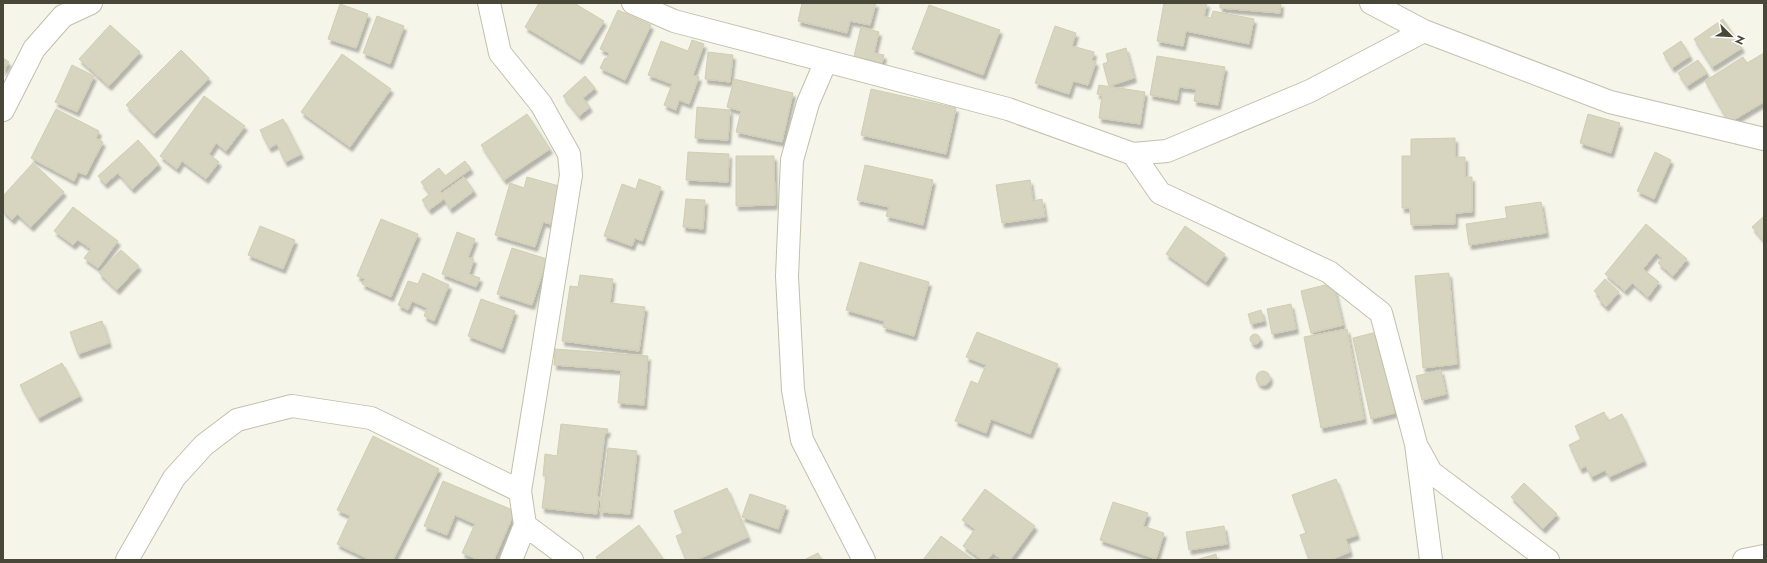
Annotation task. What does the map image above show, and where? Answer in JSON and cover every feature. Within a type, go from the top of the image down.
[{"type":"street","points":[[3,110],[34,49],[63,16],[91,3]]},
{"type":"street","points":[[488,3],[500,53],[541,104],[570,154],[571,175],[520,491],[525,526],[511,560]]},
{"type":"street","points":[[633,3],[674,22],[1008,109],[1133,154],[1167,151],[1310,91],[1424,31]]},
{"type":"street","points":[[1372,3],[1424,31],[1610,102],[1764,139]]},
{"type":"street","points":[[826,61],[808,103],[792,160],[787,276],[793,390],[802,440],[864,560]]},
{"type":"street","points":[[1133,154],[1160,193],[1329,272],[1381,313],[1416,444],[1431,560]]},
{"type":"street","points":[[127,560],[174,478],[204,445],[237,420],[292,406],[372,418],[520,491]]},
{"type":"street","points":[[1416,444],[1431,472],[1548,560]]},
{"type":"street","points":[[525,526],[572,560]]},
{"type":"street","points":[[1744,560],[1764,556]]},
{"type":"building","points":[[539,3],[574,3],[604,21],[580,60],[525,27]]},
{"type":"building","points":[[802,3],[876,3],[870,25],[850,21],[847,33],[798,21]]},
{"type":"building","points":[[1164,3],[1207,3],[1204,16],[1211,18],[1213,11],[1254,19],[1249,44],[1186,31],[1183,46],[1157,41]]},
{"type":"building","points":[[1220,3],[1281,3],[1280,13],[1220,8]]},
{"type":"building","points":[[340,4],[368,14],[356,48],[328,39]]},
{"type":"building","points":[[929,5],[1000,30],[983,75],[912,49]]},
{"type":"building","points":[[618,10],[651,25],[625,80],[600,68],[605,58],[607,59],[609,53],[600,49]]},
{"type":"building","points":[[377,16],[404,26],[390,64],[363,53]]},
{"type":"building","points":[[1723,19],[1742,48],[1712,67],[1694,39]]},
{"type":"building","points":[[110,25],[140,52],[109,86],[79,59]]},
{"type":"building","points":[[1055,26],[1076,33],[1072,46],[1094,52],[1092,60],[1096,62],[1088,85],[1073,81],[1069,94],[1035,83]]},
{"type":"building","points":[[861,27],[879,32],[874,53],[884,55],[882,63],[854,56]]},
{"type":"building","points":[[692,40],[704,44],[693,75],[699,77],[689,104],[679,100],[676,110],[664,105],[672,84],[648,75],[661,41],[688,51]]},
{"type":"building","points":[[1681,41],[1690,56],[1672,68],[1663,53]]},
{"type":"building","points":[[1126,48],[1134,78],[1109,86],[1103,64],[1108,62],[1106,54]]},
{"type":"building","points":[[181,50],[209,78],[154,134],[126,105]]},
{"type":"building","points":[[708,52],[733,55],[730,82],[705,79]]},
{"type":"building","points":[[1764,53],[1764,102],[1729,123],[1705,81],[1743,57],[1747,63]]},
{"type":"building","points":[[342,54],[391,89],[350,147],[301,112]]},
{"type":"building","points":[[1157,56],[1225,67],[1218,105],[1194,101],[1196,89],[1179,87],[1177,100],[1150,95]]},
{"type":"building","points":[[3,58],[9,62],[3,71]]},
{"type":"building","points":[[1698,60],[1707,73],[1687,86],[1678,73]]},
{"type":"building","points":[[72,65],[94,76],[77,112],[55,102]]},
{"type":"building","points":[[585,76],[595,88],[583,98],[590,107],[579,116],[563,96]]},
{"type":"building","points":[[734,79],[793,93],[782,142],[736,132],[741,111],[727,107]]},
{"type":"building","points":[[1099,85],[1145,92],[1140,124],[1099,118],[1102,95],[1097,94]]},
{"type":"building","points":[[871,89],[956,108],[946,154],[861,135]]},
{"type":"building","points":[[204,96],[245,126],[226,151],[216,143],[209,154],[219,162],[206,179],[182,161],[177,169],[160,156]]},
{"type":"building","points":[[697,107],[730,110],[728,140],[695,138]]},
{"type":"building","points":[[56,109],[99,131],[96,138],[103,142],[86,175],[78,172],[74,181],[31,158]]},
{"type":"building","points":[[527,114],[550,149],[504,180],[481,145]]},
{"type":"building","points":[[1588,114],[1620,123],[1611,153],[1580,143]]},
{"type":"building","points":[[283,119],[301,154],[285,162],[277,144],[269,148],[260,130]]},
{"type":"building","points":[[1455,138],[1455,157],[1465,157],[1465,177],[1472,177],[1472,212],[1455,213],[1455,224],[1411,225],[1410,208],[1402,208],[1402,156],[1411,156],[1411,139]]},
{"type":"building","points":[[138,140],[159,164],[132,189],[118,173],[105,184],[98,176]]},
{"type":"building","points":[[688,152],[729,154],[728,182],[686,180]]},
{"type":"building","points":[[1655,152],[1671,160],[1654,199],[1637,191]]},
{"type":"building","points":[[736,156],[774,156],[775,205],[736,206]]},
{"type":"building","points":[[465,161],[471,169],[440,191],[442,193],[464,177],[474,191],[450,209],[444,199],[429,210],[422,200],[430,194],[421,182],[439,168],[445,176]]},
{"type":"building","points":[[33,163],[64,192],[31,227],[17,214],[12,220],[3,211],[3,196]]},
{"type":"building","points":[[865,165],[933,180],[923,225],[886,216],[889,207],[857,200]]},
{"type":"building","points":[[527,177],[566,188],[554,225],[543,222],[535,247],[495,235],[510,183],[524,188]]},
{"type":"building","points":[[639,179],[661,187],[642,241],[635,238],[632,246],[604,236],[622,184],[636,189]]},
{"type":"building","points":[[1030,180],[1033,201],[1042,199],[1045,217],[1002,223],[996,185]]},
{"type":"building","points":[[686,199],[705,200],[703,229],[683,227]]},
{"type":"building","points":[[1541,202],[1546,233],[1469,245],[1466,224],[1507,218],[1505,207]]},
{"type":"building","points":[[73,207],[118,241],[98,268],[84,258],[91,249],[78,240],[73,245],[54,231]]},
{"type":"building","points":[[1764,216],[1764,241],[1752,227]]},
{"type":"building","points":[[381,219],[418,234],[391,297],[362,284],[365,279],[357,276]]},
{"type":"building","points":[[1646,224],[1687,259],[1673,276],[1658,263],[1662,258],[1656,253],[1643,269],[1659,282],[1648,297],[1632,283],[1625,291],[1605,274]]},
{"type":"building","points":[[260,226],[295,240],[283,269],[248,255]]},
{"type":"building","points":[[1185,226],[1225,254],[1206,282],[1166,254]]},
{"type":"building","points":[[457,232],[475,239],[468,257],[474,259],[469,274],[480,278],[476,287],[442,274]]},
{"type":"building","points":[[512,248],[547,259],[532,305],[497,294]]},
{"type":"building","points":[[121,250],[139,266],[117,290],[99,273]]},
{"type":"building","points":[[860,262],[929,282],[914,336],[883,327],[884,321],[846,310]]},
{"type":"building","points":[[423,273],[449,285],[434,321],[424,316],[427,308],[412,301],[408,310],[398,305],[408,281],[418,284]]},
{"type":"building","points":[[1449,273],[1457,364],[1423,368],[1415,276]]},
{"type":"building","points":[[580,275],[613,279],[610,303],[645,307],[639,351],[562,341],[570,286],[578,287]]},
{"type":"building","points":[[1605,279],[1619,292],[1606,307],[1598,299],[1600,297],[1594,291]]},
{"type":"building","points":[[1333,283],[1343,325],[1311,333],[1301,291]]},
{"type":"building","points":[[481,299],[515,311],[502,349],[468,336]]},
{"type":"building","points":[[1291,304],[1296,329],[1272,334],[1267,309]]},
{"type":"building","points":[[1261,310],[1264,321],[1251,324],[1248,314]]},
{"type":"building","points":[[102,321],[109,343],[78,354],[70,332]]},
{"type":"building","points":[[1347,329],[1364,419],[1321,428],[1304,337]]},
{"type":"building","points":[[977,332],[1058,364],[1030,434],[991,419],[986,433],[955,421],[971,381],[978,384],[986,365],[966,357]]},
{"type":"building","points":[[1377,332],[1395,413],[1371,419],[1353,338]]},
{"type":"building","points":[[1253,334],[1257,334],[1259,335],[1259,343],[1253,344],[1250,341],[1250,337]]},
{"type":"building","points":[[555,349],[648,356],[644,405],[618,403],[621,370],[554,365]]},
{"type":"building","points":[[62,363],[80,396],[38,418],[20,385]]},
{"type":"building","points":[[1441,370],[1446,394],[1422,400],[1416,376]]},
{"type":"building","points":[[1263,371],[1268,373],[1270,378],[1268,383],[1263,385],[1258,383],[1256,378],[1258,373]]},
{"type":"building","points":[[1604,412],[1608,421],[1622,414],[1644,461],[1609,477],[1605,470],[1591,477],[1586,466],[1580,469],[1569,445],[1581,439],[1575,426]]},
{"type":"building","points":[[561,424],[608,429],[607,433],[605,433],[597,497],[599,497],[597,514],[542,508],[546,476],[543,476],[545,454],[557,456]]},
{"type":"building","points":[[373,436],[439,469],[393,560],[370,560],[337,544],[350,516],[337,510]]},
{"type":"building","points":[[608,448],[637,451],[630,514],[600,512]]},
{"type":"building","points":[[1336,479],[1357,535],[1346,539],[1350,552],[1330,560],[1309,560],[1300,535],[1306,533],[1292,495]]},
{"type":"building","points":[[443,481],[515,511],[494,560],[479,560],[462,553],[475,524],[455,515],[447,535],[424,526]]},
{"type":"building","points":[[1524,483],[1557,514],[1543,529],[1511,497]]},
{"type":"building","points":[[727,488],[748,537],[696,560],[686,560],[676,536],[683,533],[674,511]]},
{"type":"building","points":[[985,489],[1035,526],[1010,560],[1002,560],[993,553],[987,560],[982,560],[963,546],[975,529],[962,520]]},
{"type":"building","points":[[750,494],[786,506],[778,529],[742,517]]},
{"type":"building","points":[[1113,502],[1148,513],[1143,526],[1164,533],[1156,559],[1100,540]]},
{"type":"building","points":[[639,525],[664,560],[598,560],[596,557]]},
{"type":"building","points":[[1224,526],[1227,544],[1189,550],[1186,532]]},
{"type":"building","points":[[941,536],[974,560],[923,560]]},
{"type":"building","points":[[818,553],[822,560],[804,560]]},
{"type":"building","points":[[1216,554],[1217,560],[1196,560]]}]
